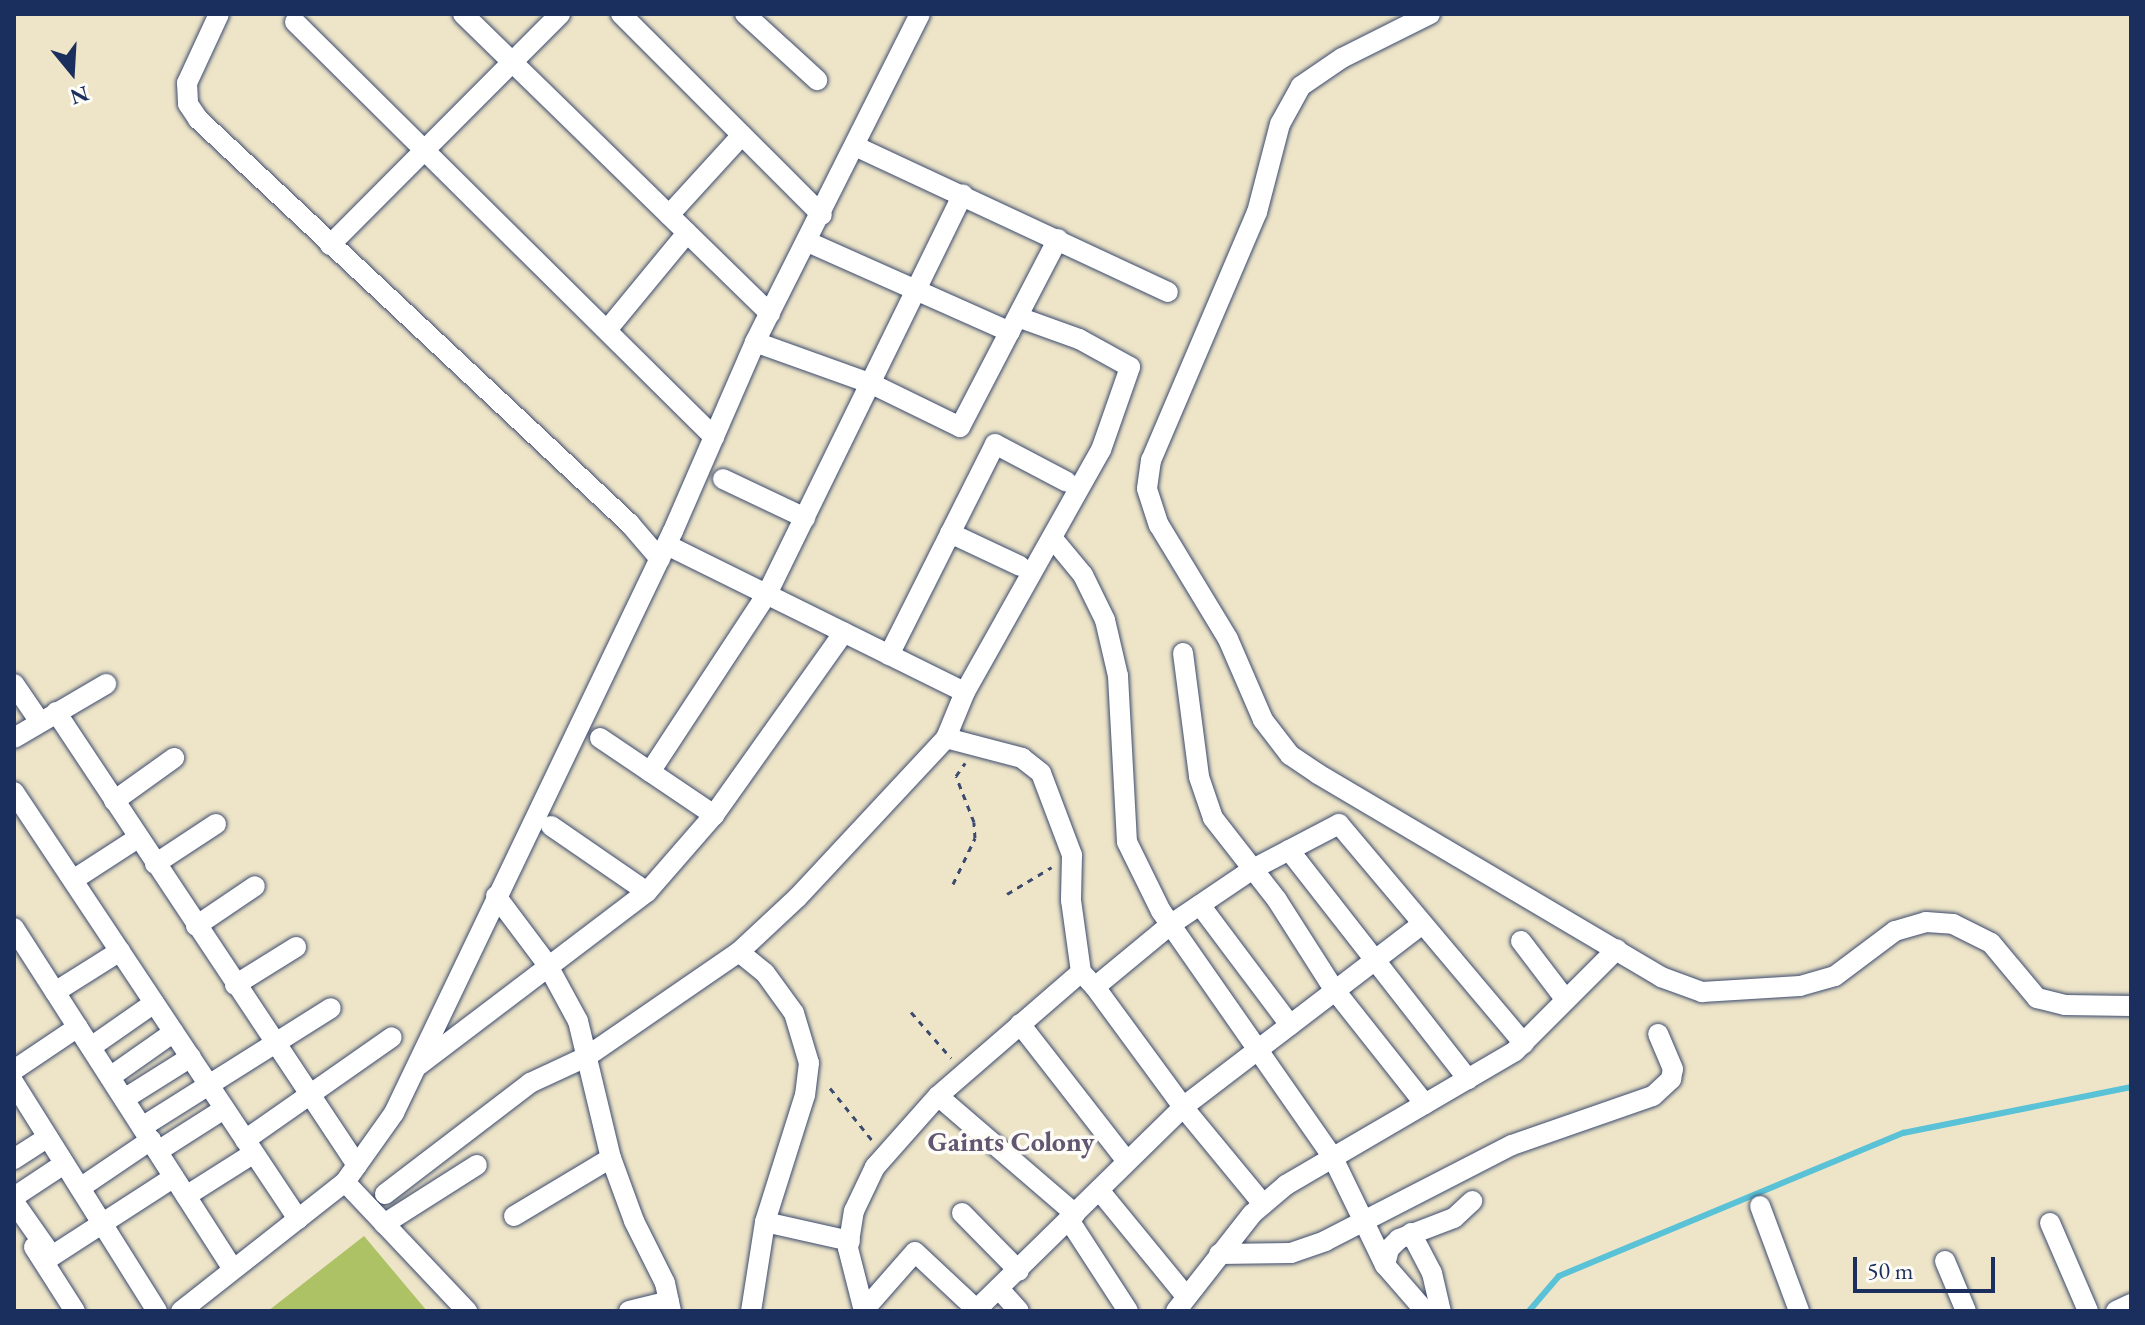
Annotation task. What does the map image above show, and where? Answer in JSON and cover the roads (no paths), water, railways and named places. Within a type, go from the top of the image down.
[{"type":"street","points":[[219,14],[187,83],[188,104],[198,119],[630,524],[663,552],[767,594],[965,692]]},
{"type":"street","points":[[463,14],[770,314]]},
{"type":"street","points":[[330,245],[514,64],[560,14]]},
{"type":"street","points":[[621,14],[822,215]]},
{"type":"street","points":[[745,14],[817,80]]},
{"type":"street","points":[[181,1311],[345,1182],[394,1113],[663,552],[755,342],[857,147],[920,14]]},
{"type":"street","points":[[1430,14],[1342,58],[1301,86],[1280,124],[1257,212],[1161,433],[1147,489],[1159,525],[1228,639],[1263,720],[1290,755],[1661,977],[1702,992],[1760,990],[1835,976],[1895,931],[1926,922],[1953,924],[1991,943],[2037,998],[2065,1005],[2131,1006]]},
{"type":"street","points":[[295,22],[714,437]]},
{"type":"street","points":[[669,215],[742,135]]},
{"type":"street","points":[[857,147],[1168,292]]},
{"type":"street","points":[[650,772],[767,594],[918,293],[963,194]]},
{"type":"street","points":[[607,330],[687,233]]},
{"type":"street","points":[[755,342],[872,384],[960,427],[1058,239]]},
{"type":"street","points":[[385,1194],[530,1083],[586,1057],[739,952],[797,898],[946,738],[965,692],[1054,540],[1101,450],[1130,367],[1079,339],[1014,324],[918,293],[808,242]]},
{"type":"street","points":[[889,655],[995,444],[1067,482]]},
{"type":"street","points":[[723,479],[805,518]]},
{"type":"street","points":[[950,533],[1020,566]]},
{"type":"street","points":[[1054,540],[1083,575],[1105,620],[1118,676],[1127,842],[1170,925],[1256,1054],[1333,1158],[1385,1265],[1425,1311]]},
{"type":"street","points":[[416,1067],[547,964],[647,892],[714,815],[844,632]]},
{"type":"street","points":[[1183,653],[1199,777],[1213,818],[1253,869],[1333,988],[1425,1104]]},
{"type":"street","points":[[14,684],[48,717],[114,801],[309,1098],[357,1165]]},
{"type":"street","points":[[14,738],[106,684]]},
{"type":"street","points":[[600,738],[714,815]]},
{"type":"street","points":[[946,738],[1022,758],[1041,773],[1072,855],[1071,900],[1088,979],[1183,1107],[1263,1204]]},
{"type":"street","points":[[114,801],[174,758]]},
{"type":"street","points":[[14,792],[298,1219]]},
{"type":"street","points":[[155,864],[216,824]]},
{"type":"street","points":[[864,1310],[850,1241],[854,1211],[885,1156],[938,1096],[1020,1024],[1253,869],[1339,824],[1524,1044]]},
{"type":"street","points":[[551,826],[647,892]]},
{"type":"street","points":[[73,880],[138,838]]},
{"type":"street","points":[[1289,850],[1468,1079]]},
{"type":"street","points":[[196,926],[255,886]]},
{"type":"street","points":[[496,896],[547,964],[578,1021],[611,1158],[670,1306],[629,1311]]},
{"type":"street","points":[[1200,905],[1290,1025]]},
{"type":"street","points":[[864,1310],[915,1252],[976,1310],[1000,1290],[1126,1160],[1183,1107],[1256,1054],[1333,988],[1421,925]]},
{"type":"street","points":[[14,928],[20,950],[55,992],[233,1269]]},
{"type":"street","points":[[1521,941],[1566,1000]]},
{"type":"street","points":[[235,985],[296,947]]},
{"type":"street","points":[[1099,1190],[1180,1303],[1263,1204],[1333,1158],[1524,1044],[1617,949]]},
{"type":"street","points":[[55,992],[120,951]]},
{"type":"street","points":[[739,952],[765,973],[794,1013],[809,1063],[805,1095],[765,1222],[751,1311]]},
{"type":"street","points":[[91,1047],[154,1003]]},
{"type":"street","points":[[80,1188],[150,1140],[209,1085],[331,1008]]},
{"type":"street","points":[[1020,1024],[1126,1160]]},
{"type":"street","points":[[14,1070],[78,1027]]},
{"type":"street","points":[[110,1077],[174,1032]]},
{"type":"street","points":[[1219,1254],[1291,1253],[1363,1221],[1512,1145],[1653,1096],[1671,1079],[1673,1069],[1658,1034]]},
{"type":"street","points":[[186,1196],[309,1098],[392,1037]]},
{"type":"street","points":[[124,1099],[191,1057]]},
{"type":"street","points":[[14,1083],[22,1112],[48,1137],[157,1311]]},
{"type":"street","points":[[938,1096],[1072,1217],[1128,1311]]},
{"type":"street","points":[[150,1140],[224,1109]]},
{"type":"street","points":[[14,1159],[48,1137]]},
{"type":"street","points":[[514,1216],[611,1158]]},
{"type":"street","points":[[64,1164],[14,1200],[52,1256],[174,1177]]},
{"type":"street","points":[[384,1224],[477,1165]]},
{"type":"street","points":[[345,1182],[467,1311]]},
{"type":"street","points":[[1385,1265],[1389,1249],[1411,1233],[1454,1218],[1472,1201]]},
{"type":"street","points":[[1760,1206],[1799,1311]]},
{"type":"street","points":[[962,1213],[1019,1271]]},
{"type":"street","points":[[14,1216],[75,1311]]},
{"type":"street","points":[[765,1222],[850,1241]]},
{"type":"street","points":[[2050,1223],[2088,1311]]},
{"type":"street","points":[[1411,1233],[1432,1273],[1441,1311]]},
{"type":"street","points":[[1945,1261],[1966,1311]]},
{"type":"street","points":[[1000,1290],[1019,1311]]},
{"type":"street","points":[[2116,1311],[2131,1304]]},
{"type":"waterway","points":[[1529,1311],[1559,1276],[1903,1133],[2131,1087]]},
{"type":"district","name":"Gaints Colony","points":[[1011,1141]]}]
